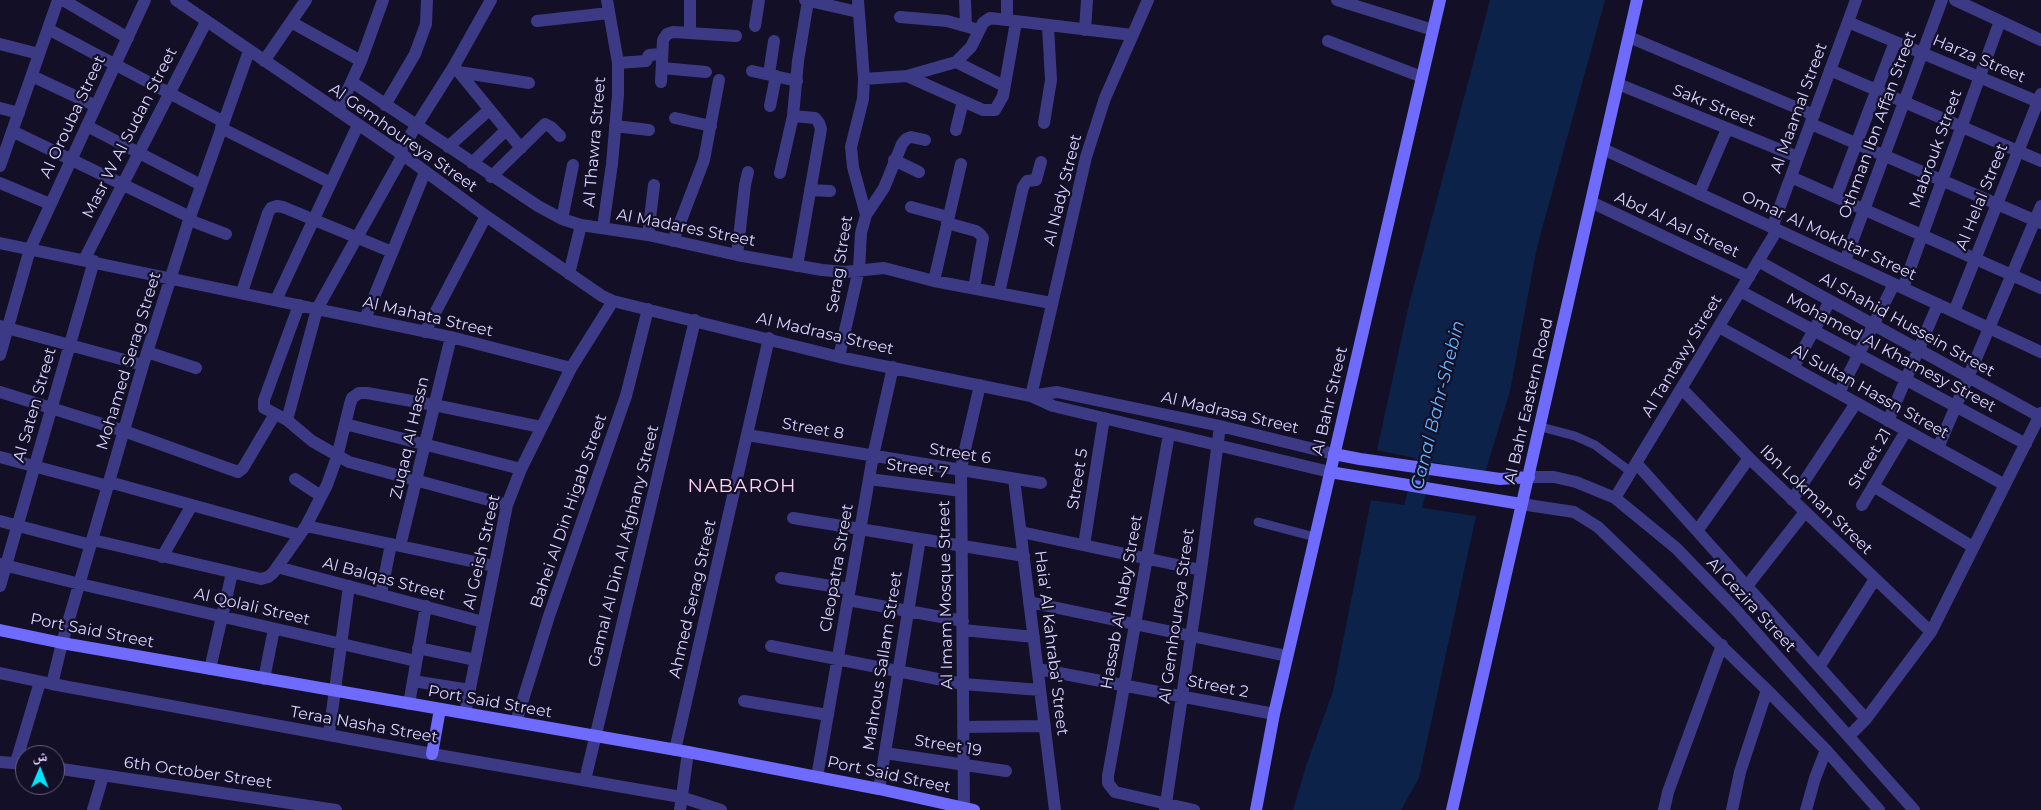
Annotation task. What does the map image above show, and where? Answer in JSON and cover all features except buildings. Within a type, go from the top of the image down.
[{"type":"street","points":[[0,166],[58,0]]},
{"type":"street","points":[[63,0],[128,38]]},
{"type":"street","name":"Al Orouba Street","points":[[0,355],[4,327],[30,249],[145,0]]},
{"type":"street","name":"Al Gemhoureya Street","points":[[176,0],[401,154],[591,290],[613,300]]},
{"type":"street","points":[[264,61],[306,0]]},
{"type":"street","points":[[338,111],[361,61],[383,0]]},
{"type":"street","points":[[385,104],[415,54],[426,24],[428,0]]},
{"type":"street","points":[[0,392],[124,431],[238,472],[281,417],[317,309],[417,126],[456,69],[491,0]]},
{"type":"street","points":[[690,0],[690,33]]},
{"type":"street","points":[[755,26],[759,0]]},
{"type":"street","points":[[780,173],[793,116],[798,61],[807,0],[858,6]]},
{"type":"street","points":[[965,0],[966,26]]},
{"type":"street","points":[[907,76],[983,110],[989,112],[995,110],[1003,96],[1011,21],[1008,0]]},
{"type":"street","points":[[1085,30],[1087,0]]},
{"type":"street","name":"Al Nady Street","points":[[1031,396],[1086,157],[1106,98],[1148,0]]},
{"type":"street","name":"Al Bahr Street","points":[[1256,810],[1287,656],[1440,0]]},
{"type":"street","name":"Al Bahr Eastern Road","points":[[1452,810],[1637,0]]},
{"type":"street","name":"Al Maamal Street","points":[[1774,229],[1798,157],[1856,0]]},
{"type":"street","name":"Othman Ibn Affan Street","points":[[1845,261],[1942,0]]},
{"type":"street","points":[[1955,0],[2041,40]]},
{"type":"street","points":[[1345,1],[1433,30]]},
{"type":"street","points":[[537,21],[608,6]]},
{"type":"street","name":"Al Thawra Street","points":[[603,227],[612,164],[618,63],[608,6]]},
{"type":"street","name":"Serag Street","points":[[839,356],[859,269],[861,233],[866,215],[853,167],[851,147],[863,100],[864,79],[858,6]]},
{"type":"street","points":[[900,17],[946,21],[979,30]]},
{"type":"street","points":[[864,79],[907,76],[956,62],[970,47],[986,19],[990,18],[1132,35]]},
{"type":"street","name":"Mabrouk Street","points":[[1839,393],[1874,325],[1899,286],[1922,235],[2000,21]]},
{"type":"street","name":"Masr W Al Sudan Street","points":[[89,260],[138,153],[206,22]]},
{"type":"street","points":[[291,22],[361,61]]},
{"type":"street","name":"Harza Street","points":[[1848,22],[2040,100]]},
{"type":"street","points":[[1044,123],[1051,80],[1048,26]]},
{"type":"street","points":[[48,29],[169,93],[222,125],[331,184]]},
{"type":"street","points":[[661,82],[663,40],[667,34],[673,32],[736,36]]},
{"type":"street","points":[[1629,37],[1812,120],[1856,144],[2038,221]]},
{"type":"street","points":[[770,106],[774,41]]},
{"type":"street","points":[[1328,41],[1422,77]]},
{"type":"street","points":[[1836,197],[1895,42]]},
{"type":"street","points":[[0,44],[40,54]]},
{"type":"street","name":"Mohamed Serag Street","points":[[26,745],[46,683],[62,643],[142,365],[170,277],[249,51]]},
{"type":"street","points":[[618,63],[646,62],[651,54],[662,54]]},
{"type":"street","points":[[956,62],[1004,86]]},
{"type":"street","points":[[662,68],[706,72]]},
{"type":"street","points":[[456,69],[529,83]]},
{"type":"street","points":[[456,69],[521,148]]},
{"type":"street","points":[[1830,70],[2041,161]]},
{"type":"street","points":[[752,71],[796,81]]},
{"type":"street","points":[[32,76],[96,106]]},
{"type":"street","points":[[673,241],[699,175],[712,126],[720,80]]},
{"type":"street","name":"Al Madares Street","points":[[352,82],[491,176],[562,219],[581,225],[648,235],[797,266],[845,272],[859,269],[884,268],[934,281],[1051,303]]},
{"type":"street","name":"Sakr Street","points":[[1618,84],[1798,157]]},
{"type":"street","name":"Al Helal Street","points":[[1954,312],[2040,100]]},
{"type":"street","points":[[956,130],[963,101]]},
{"type":"street","points":[[0,108],[18,113]]},
{"type":"street","points":[[448,147],[490,110]]},
{"type":"street","points":[[793,116],[815,118],[821,129],[797,266]]},
{"type":"street","points":[[675,118],[712,126]]},
{"type":"street","points":[[491,176],[545,124],[552,127],[560,136]]},
{"type":"street","points":[[276,300],[358,125]]},
{"type":"street","points":[[87,126],[201,185]]},
{"type":"street","points":[[615,126],[649,130]]},
{"type":"street","points":[[1699,194],[1727,129]]},
{"type":"street","points":[[472,163],[506,130]]},
{"type":"street","points":[[12,131],[226,234]]},
{"type":"street","points":[[866,215],[884,188],[902,144],[906,139],[912,137],[925,140]]},
{"type":"street","name":"Omar Al Mokhtar Street","points":[[1603,149],[2041,352]]},
{"type":"street","points":[[894,160],[919,172]]},
{"type":"street","points":[[999,293],[1023,187],[1027,181],[1036,180],[1041,162]]},
{"type":"street","points":[[934,281],[961,164]]},
{"type":"street","points":[[562,219],[573,165]]},
{"type":"street","points":[[365,319],[425,172]]},
{"type":"street","points":[[737,255],[748,172]]},
{"type":"street","points":[[1791,178],[2041,288]]},
{"type":"street","points":[[0,183],[50,204]]},
{"type":"street","points":[[648,235],[654,185]]},
{"type":"street","points":[[810,190],[830,191]]},
{"type":"street","name":"Abd Al Aal Street","points":[[1591,202],[1749,277]]},
{"type":"street","points":[[242,292],[271,208],[277,206],[284,207],[392,252]]},
{"type":"street","points":[[1938,448],[2012,275],[2038,221],[2041,206]]},
{"type":"street","points":[[911,207],[980,234],[982,238],[974,288]]},
{"type":"street","points":[[424,332],[486,216]]},
{"type":"street","points":[[569,274],[581,225]]},
{"type":"street","name":"Al Tantawy Street","points":[[1615,498],[1749,277],[1774,229]]},
{"type":"street","name":"Al Mahata Street","points":[[0,243],[89,260],[450,337],[571,368]]},
{"type":"street","name":"Al Saten Street","points":[[0,586],[3,565],[17,526],[69,345],[89,260]]},
{"type":"street","name":"Al Shahid Hussein Street","points":[[1758,261],[2040,415]]},
{"type":"street","name":"Mohamed Al Khamesy Street","points":[[1740,291],[2026,444]]},
{"type":"street","name":"Al Madrasa Street","points":[[613,300],[839,356],[1031,396],[1053,406],[1330,472]]},
{"type":"street","name":"Al Geish Street","points":[[465,714],[506,505],[521,469],[571,368],[613,300]]},
{"type":"street","points":[[1793,368],[1830,301]]},
{"type":"street","points":[[1888,421],[1938,304]]},
{"type":"street","points":[[300,305],[263,404],[264,408],[281,417],[312,441],[337,457],[349,462],[416,482],[506,505]]},
{"type":"street","name":"Bahei Al Din Higab Street","points":[[516,722],[552,607],[626,396],[648,309]]},
{"type":"street","name":"Gamal Al Din Al Afghany Street","points":[[585,780],[695,320]]},
{"type":"street","points":[[4,327],[142,365]]},
{"type":"street","name":"Al Sultan Hassn Street","points":[[1719,327],[2004,485]]},
{"type":"street","name":"Zuqaq Al Hassn","points":[[381,594],[416,482],[450,337]]},
{"type":"street","name":"Ahmed Serag Street","points":[[680,804],[682,751],[747,435],[769,338]]},
{"type":"street","points":[[147,352],[196,368]]},
{"type":"street","name":"Cleopatra Street","points":[[817,777],[873,456],[893,367]]},
{"type":"street","name":"Al Imam Mosque Street","points":[[969,809],[964,765],[961,491],[963,458],[980,385]]},
{"type":"street","name":"Ibn Lokman Street","points":[[1682,389],[1804,512],[1931,632]]},
{"type":"street","points":[[0,521],[261,579],[268,577],[277,567],[303,531],[321,496],[337,457],[352,398],[359,393],[367,392],[541,427]]},
{"type":"street","name":"Al Madrasa Street","points":[[1031,396],[1058,392],[1220,426],[1334,454]]},
{"type":"street","points":[[1792,500],[1856,403]]},
{"type":"street","points":[[1850,736],[1866,719],[1931,632],[2040,415]]},
{"type":"street","name":"Street 5","points":[[1084,545],[1104,418]]},
{"type":"street","points":[[345,424],[521,469]]},
{"type":"street","name":"Al Gemhoureya Street","points":[[1166,807],[1220,426]]},
{"type":"street","name":"Street 21","points":[[1862,505],[1906,430]]},
{"type":"street","name":"Hassab Al Naby Street","points":[[1166,807],[1115,792],[1108,783],[1108,776],[1169,434]]},
{"type":"street","name":"Street 8","points":[[747,435],[873,456]]},
{"type":"street","points":[[1334,454],[1500,478],[1528,476]]},
{"type":"street","name":"Street 6","points":[[873,456],[1042,483]]},
{"type":"street","points":[[0,457],[303,531],[396,545],[494,566]]},
{"type":"street","points":[[1697,531],[1749,458]]},
{"type":"street","name":"Al Gezira Street","points":[[1634,468],[1697,531],[1866,719]]},
{"type":"street","points":[[1330,472],[1356,478],[1574,512],[1598,527],[1722,645],[1826,750],[1878,810]]},
{"type":"street","name":"Al Gezira Street","points":[[1528,476],[1554,477],[1576,482],[1615,498],[1676,548],[1735,609],[1914,810]]},
{"type":"street","points":[[296,479],[321,496]]},
{"type":"street","name":"Street 7","points":[[869,479],[961,491]]},
{"type":"street","name":"Haia' Al Kahraba' Street","points":[[1014,479],[1055,810]]},
{"type":"street","points":[[1874,486],[1973,548]]},
{"type":"street","points":[[162,557],[192,505]]},
{"type":"street","points":[[1747,586],[1804,512]]},
{"type":"street","points":[[793,518],[1024,556]]},
{"type":"street","points":[[1021,532],[1201,570]]},
{"type":"street","name":"Mahrous Sallam Street","points":[[879,789],[920,539]]},
{"type":"street","name":"Al Qolali Street","points":[[3,565],[416,661]]},
{"type":"street","name":"Al Balqas Street","points":[[277,567],[483,622]]},
{"type":"street","points":[[210,669],[232,573]]},
{"type":"street","points":[[781,578],[849,594],[963,626],[1034,637]]},
{"type":"street","points":[[1819,667],[1876,580]]},
{"type":"street","points":[[329,734],[349,586]]},
{"type":"street","points":[[1029,602],[1287,656]]},
{"type":"street","points":[[409,704],[426,606]]},
{"type":"street","points":[[264,678],[274,629]]},
{"type":"street","name":"Port Said Street","points":[[0,630],[62,643],[682,751],[879,789],[969,809]]},
{"type":"street","points":[[1664,810],[1668,792],[1722,645]]},
{"type":"street","points":[[771,646],[963,684],[1040,690]]},
{"type":"street","points":[[418,648],[476,660]]},
{"type":"street","name":"Street 2","points":[[1038,669],[1274,714]]},
{"type":"street","name":"Teraa Nasha Street","points":[[0,673],[432,754],[585,780],[680,804],[721,810]]},
{"type":"street","points":[[413,681],[470,690]]},
{"type":"street","points":[[1732,810],[1740,772],[1767,690]]},
{"type":"street","points":[[744,701],[828,715]]},
{"type":"street","points":[[432,754],[440,709]]},
{"type":"street","points":[[964,727],[1045,726]]},
{"type":"street","points":[[1806,810],[1815,778],[1826,750]]},
{"type":"street","name":"Street 19","points":[[885,753],[1006,771]]},
{"type":"street","points":[[0,762],[15,763]]},
{"type":"street","name":"6th October Street","points":[[65,770],[289,807],[336,810]]},
{"type":"street","points":[[93,810],[102,776]]},
{"type":"street","points":[[1166,807],[1194,810]]},
{"type":"lane","points":[[1541,427],[1574,436],[1595,445],[1634,468]]},
{"type":"lane","points":[[1258,522],[1315,537]]},
{"type":"water","points":[[1490,0],[1605,0],[1537,247],[1510,391],[1485,473],[1377,450],[1409,304]]},
{"type":"water","points":[[1371,500],[1476,516],[1419,778],[1401,810],[1293,810],[1306,766],[1333,691]]},
{"type":"waterway","name":"Canal Bahr-Shebin","points":[[1408,528],[1430,437]]},
{"type":"district","name":"NABAROH","points":[[742,486]]}]
